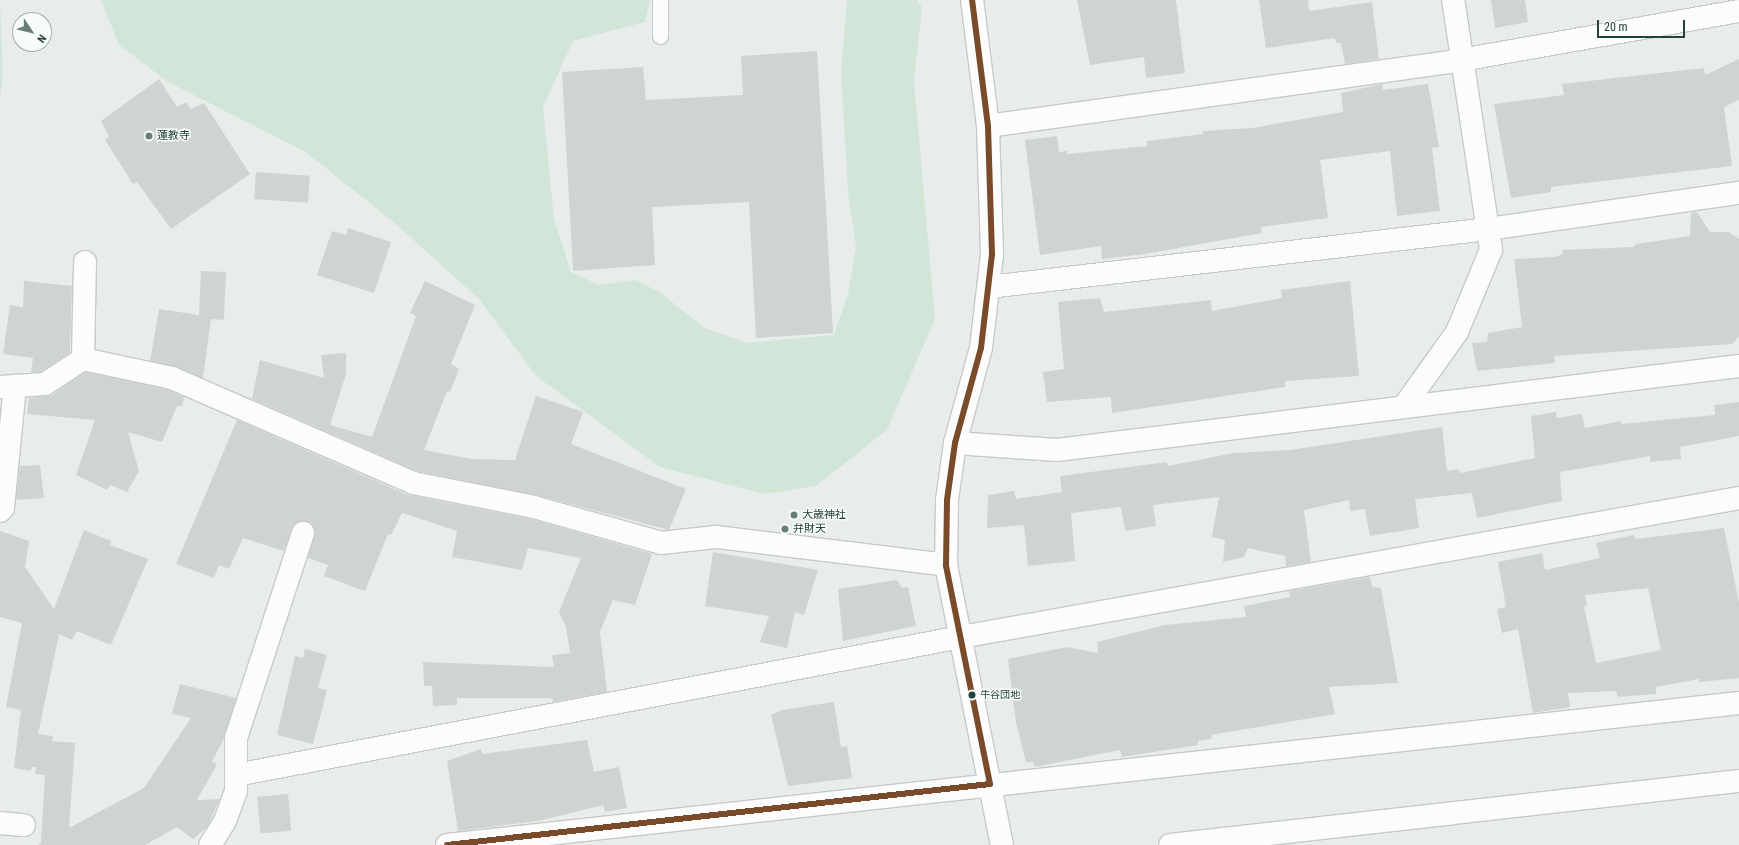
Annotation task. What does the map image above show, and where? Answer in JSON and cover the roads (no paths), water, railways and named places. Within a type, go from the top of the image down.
[{"type":"street","points":[[972,0],[988,126],[992,254],[981,348],[955,443],[947,500],[946,565],[1002,845]]},
{"type":"street","points":[[1405,405],[1457,332],[1491,250],[1453,0]]},
{"type":"street","points":[[988,126],[1461,60],[1739,11]]},
{"type":"street","points":[[989,287],[1488,229],[1739,193]]},
{"type":"street","points":[[83,359],[85,262]]},
{"type":"street","points":[[0,511],[3,508],[8,387],[45,384],[83,359],[172,378],[413,483],[534,507],[661,543],[716,537],[946,565]]},
{"type":"street","points":[[955,443],[1058,450],[1405,405],[1739,366]]},
{"type":"street","points":[[236,775],[961,637],[1739,498]]},
{"type":"street","points":[[210,845],[225,821],[236,791],[236,738],[303,533]]},
{"type":"street","points":[[447,845],[990,784],[1739,703]]},
{"type":"street","points":[[1170,845],[1739,781]]},
{"type":"street","points":[[0,823],[24,824]]},
{"type":"lane","points":[[660,0],[657,10],[660,36]]},
{"type":"place","name":"蓮教寺","points":[[149,136]]},
{"type":"place","name":"大歳神社","points":[[794,515]]},
{"type":"place","name":"弁財天","points":[[785,529]]},
{"type":"place","name":"牛谷団地","points":[[972,695]]}]
